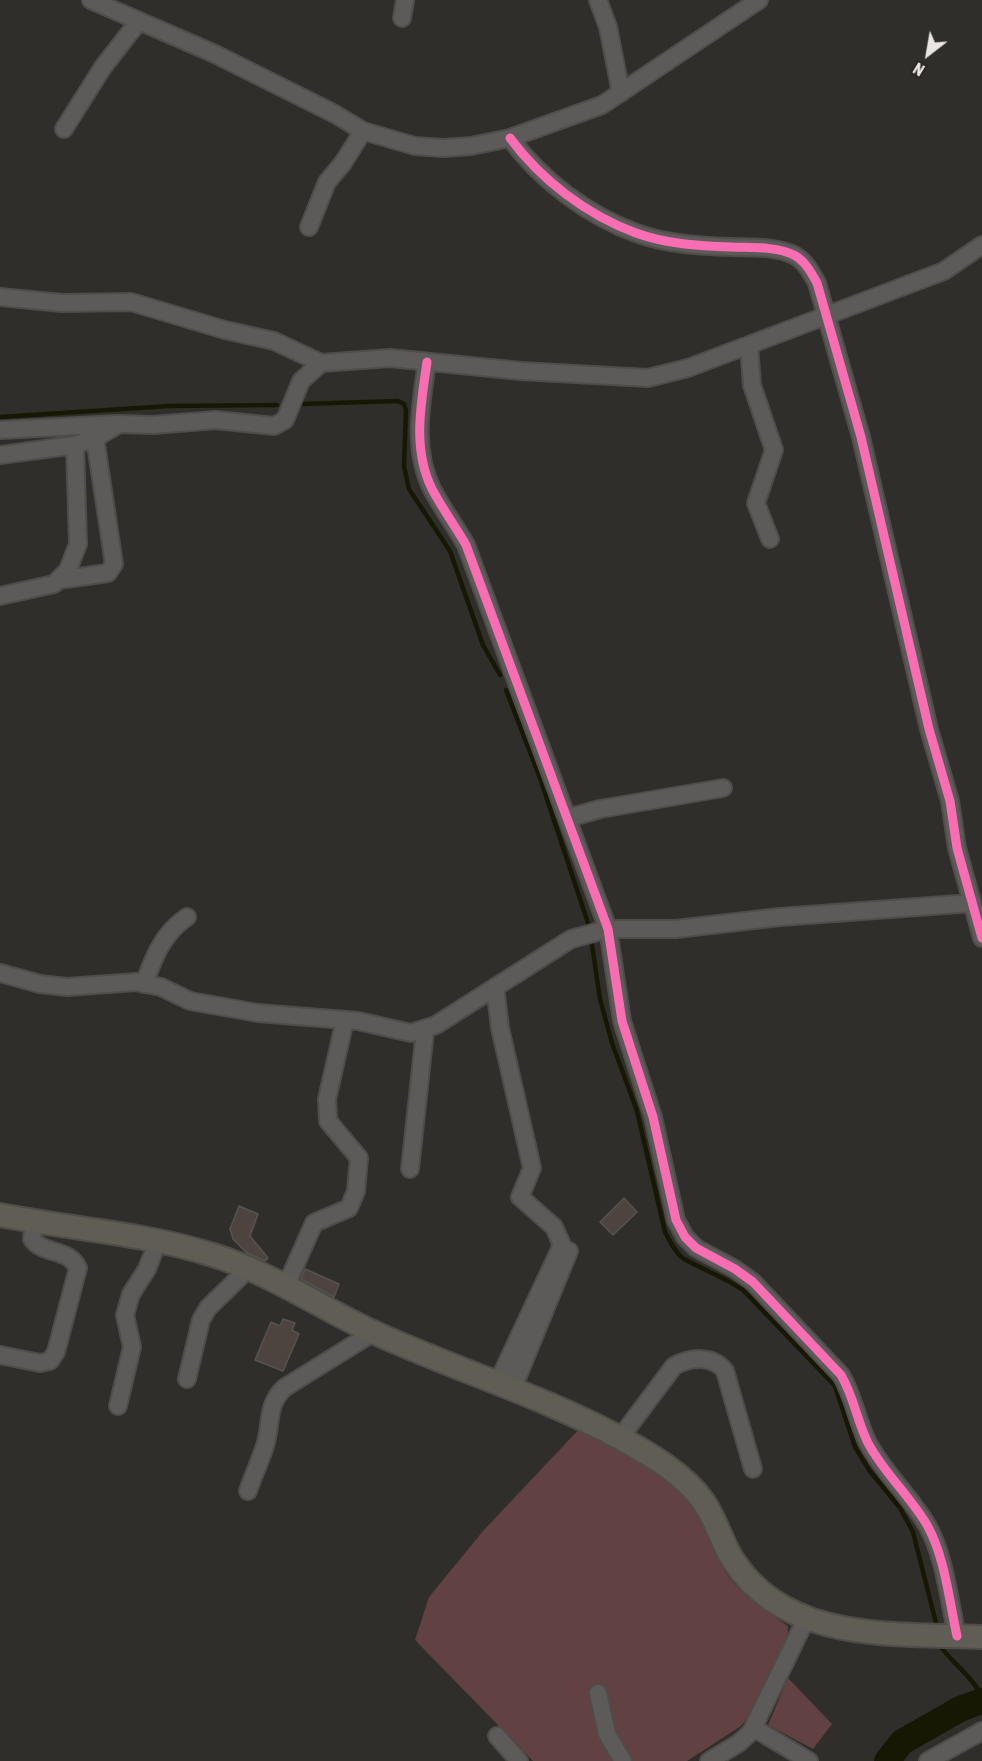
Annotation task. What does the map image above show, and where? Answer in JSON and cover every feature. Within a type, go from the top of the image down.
[{"type":"main road","points":[[0,1215],[158,1241],[249,1268],[374,1332],[506,1385],[620,1438],[692,1488],[714,1520],[733,1560],[747,1579],[764,1594],[806,1619],[849,1631],[982,1637]]},
{"type":"street","points":[[91,0],[215,54],[335,114],[363,131],[415,146],[443,148],[471,146],[510,138],[602,105],[759,0]]},
{"type":"street","points":[[402,18],[405,0]]},
{"type":"street","points":[[598,0],[608,27],[621,93]]},
{"type":"street","points":[[64,129],[103,67],[139,21]]},
{"type":"street","points":[[309,226],[327,182],[343,163],[363,131]]},
{"type":"street","points":[[510,138],[524,157],[573,199],[603,219],[637,234],[670,242],[768,249],[795,256],[809,267],[817,283],[861,437],[929,729],[950,801],[957,848],[982,938]]},
{"type":"street","points":[[0,297],[62,303],[130,302],[225,330],[274,341],[321,363],[390,358],[648,378],[670,374],[824,314],[944,271],[982,245]]},
{"type":"street","points":[[749,345],[752,386],[774,450],[756,503],[770,539]]},
{"type":"street","points":[[428,362],[419,419],[425,472],[432,489],[466,544],[496,631],[519,684],[608,929],[622,1021],[653,1117],[676,1220],[696,1248],[735,1269],[753,1282],[841,1375],[852,1393],[867,1440],[883,1469],[927,1527],[936,1548],[957,1636]]},
{"type":"street","points":[[0,430],[119,424],[153,425],[216,420],[274,426],[285,420],[301,381],[321,363]]},
{"type":"street","points":[[0,455],[75,445],[96,438],[119,424]]},
{"type":"street","points":[[58,580],[108,573],[114,564],[96,438]]},
{"type":"street","points":[[0,596],[54,584],[68,570],[78,544],[75,445]]},
{"type":"street","points":[[568,818],[600,809],[723,788]]},
{"type":"street","points":[[0,973],[40,984],[67,987],[144,984],[161,987],[190,1001],[258,1013],[345,1020],[411,1033],[425,1030],[571,939],[608,929],[676,928],[780,917],[972,903]]},
{"type":"street","points":[[144,984],[155,953],[173,926],[187,917]]},
{"type":"street","points":[[495,987],[500,1028],[532,1168],[520,1197],[554,1227],[562,1245],[506,1385]]},
{"type":"street","points":[[286,1286],[314,1223],[349,1208],[356,1191],[359,1158],[328,1121],[327,1099],[345,1020]]},
{"type":"street","points":[[410,1169],[425,1030]]},
{"type":"street","points":[[0,1355],[40,1363],[50,1361],[56,1352],[78,1268],[68,1255],[36,1244],[32,1239],[34,1221]]},
{"type":"street","points":[[118,1406],[132,1347],[125,1315],[131,1294],[147,1269],[158,1241]]},
{"type":"street","points":[[187,1379],[201,1320],[208,1308],[249,1268]]},
{"type":"street","points":[[248,1491],[265,1444],[271,1405],[275,1397],[284,1388],[374,1332]]},
{"type":"street","points":[[620,1438],[674,1366],[684,1361],[709,1359],[719,1364],[725,1371],[753,1469]]},
{"type":"street","points":[[709,1761],[739,1743],[754,1728],[806,1619]]},
{"type":"street","points":[[598,1693],[607,1734],[623,1761]]},
{"type":"street","points":[[754,1728],[809,1761]]},
{"type":"street","points":[[928,1761],[982,1731]]},
{"type":"street","points":[[497,1736],[519,1761]]},
{"type":"shaded area","points":[[582,1426],[643,1461],[685,1493],[702,1517],[717,1556],[730,1578],[747,1596],[788,1626],[787,1647],[760,1701],[741,1726],[687,1761],[533,1761],[415,1640],[429,1597],[483,1531]]},
{"type":"shaded area","points":[[788,1678],[832,1724],[813,1749],[768,1725]]},
{"type":"building","points":[[624,1198],[637,1212],[613,1235],[600,1222]]},
{"type":"building","points":[[239,1206],[258,1214],[250,1236],[268,1258],[265,1261],[247,1253],[233,1239],[230,1229]]},
{"type":"building","points":[[305,1269],[339,1284],[334,1297],[301,1279]]},
{"type":"building","points":[[283,1319],[295,1323],[292,1330],[299,1334],[283,1371],[255,1360],[271,1322],[280,1326]]},
{"type":"waterway","points":[[301,404],[398,401],[404,404],[406,410],[404,466],[409,489],[450,551],[483,645],[500,675]]},
{"type":"waterway","points":[[0,417],[169,406],[277,405]]},
{"type":"waterway","points":[[506,690],[540,778],[588,923]]},
{"type":"waterway","points":[[591,938],[600,999],[612,1043],[637,1111],[665,1232],[675,1250],[684,1259],[743,1290],[835,1386],[855,1447],[869,1470],[900,1508],[913,1532],[936,1623]]},
{"type":"waterway","points":[[941,1647],[973,1682],[982,1696]]},
{"type":"waterway","points":[[887,1761],[902,1742],[960,1709],[982,1701]]},
{"type":"cycle path","points":[[510,138],[551,182],[583,206],[618,225],[647,237],[671,242],[763,248],[787,252],[798,257],[805,264],[817,283],[861,437],[929,729],[950,801],[957,848],[982,938]]},
{"type":"cycle path","points":[[427,362],[420,426],[420,442],[426,474],[432,489],[466,545],[608,929],[622,1021],[653,1117],[676,1220],[685,1237],[696,1248],[735,1269],[753,1282],[841,1375],[868,1443],[920,1514],[933,1537],[946,1579],[957,1636]]}]
